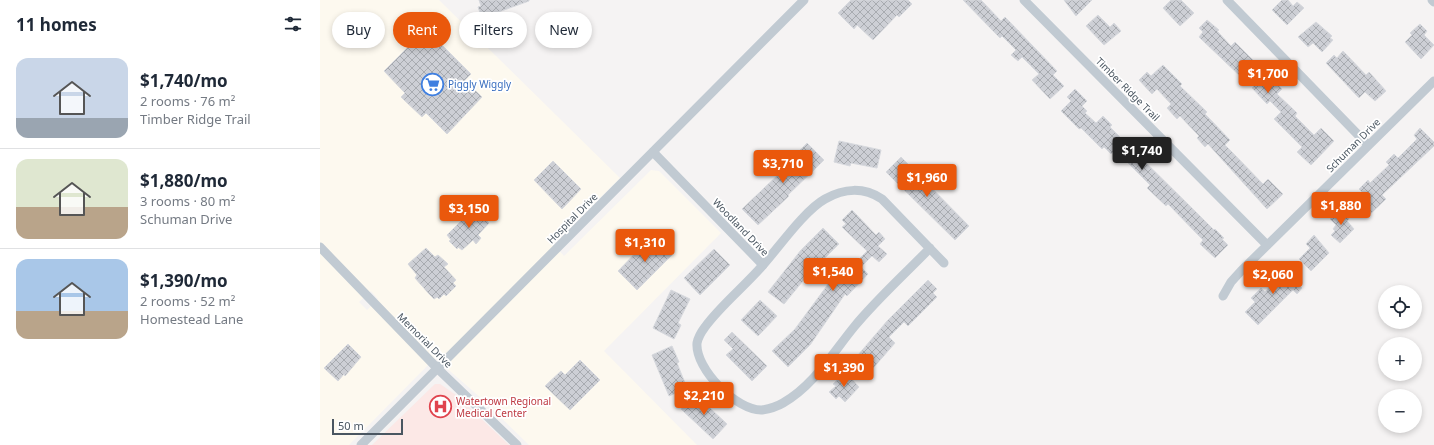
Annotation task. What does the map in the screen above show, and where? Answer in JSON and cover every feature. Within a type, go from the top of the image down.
[{"type":"street","name":"Timber Ridge Trail","points":[[1024,0],[1267,245]]},
{"type":"street","points":[[1226,0],[1368,145]]},
{"type":"street","name":"Hospital Drive","points":[[361,445],[653,152],[798,2]]},
{"type":"street","name":"Schuman Drive","points":[[1223,296],[1231,282],[1267,245],[1434,81]]},
{"type":"street","name":"Woodland Drive","points":[[653,152],[763,265],[800,222],[824,199],[839,192],[854,190],[875,195],[882,200],[944,263]]},
{"type":"street","name":"Memorial Drive","points":[[320,247],[438,369],[518,445]]},
{"type":"street","points":[[763,265],[705,327],[697,343],[700,362],[728,395],[741,403],[762,410],[782,404],[809,385],[855,326],[930,248]]},
{"type":"shaded area","points":[[320,0],[439,0],[459,20],[459,48],[488,48],[620,178],[553,244],[564,256],[651,170],[659,171],[721,233],[604,351],[697,445],[529,445],[481,398],[435,358],[349,445],[320,445]],"holes":[[[371,291],[378,299],[367,310],[359,302]]]},
{"type":"shaded area","name":"Watertown Regional Medical Center","points":[[435,384],[440,384],[456,395],[509,445],[372,445]]},
{"type":"building","points":[[479,0],[529,0],[499,12],[480,12],[478,7],[481,6]]},
{"type":"building","points":[[851,0],[908,0],[912,4],[899,17],[897,15],[873,40],[857,25],[854,29],[838,13]]},
{"type":"building","points":[[963,0],[981,0],[1001,21],[1005,17],[1057,71],[1053,75],[1064,86],[1050,99],[1032,80],[1039,74],[1022,57],[1018,61],[1011,55],[1016,50],[1002,36],[1000,38]]},
{"type":"building","points":[[1064,0],[1092,0],[1076,16]]},
{"type":"building","points":[[1171,0],[1181,0],[1194,13],[1180,26],[1163,8]]},
{"type":"building","points":[[1282,0],[1288,0],[1293,6],[1297,2],[1304,8],[1287,25],[1272,10]]},
{"type":"building","points":[[1098,15],[1110,27],[1114,23],[1121,31],[1104,45],[1086,26]]},
{"type":"building","points":[[1207,20],[1219,30],[1217,31],[1231,46],[1235,42],[1253,60],[1252,61],[1282,89],[1277,94],[1297,113],[1295,116],[1314,135],[1321,128],[1334,141],[1311,165],[1297,152],[1302,147],[1274,119],[1281,112],[1270,101],[1267,104],[1252,88],[1258,82],[1247,71],[1241,77],[1199,37],[1203,32],[1199,28]]},
{"type":"building","points":[[1316,22],[1332,36],[1330,38],[1333,40],[1322,52],[1313,43],[1308,47],[1298,37]]},
{"type":"building","points":[[1420,24],[1427,31],[1424,35],[1434,45],[1421,59],[1405,42],[1412,35],[1410,33]]},
{"type":"building","points":[[407,48],[445,48],[471,74],[465,80],[482,97],[447,134],[426,113],[422,117],[401,97],[405,93],[384,71]]},
{"type":"building","points":[[1343,51],[1366,75],[1369,72],[1386,91],[1375,101],[1365,92],[1359,98],[1326,63],[1334,55],[1337,58]]},
{"type":"building","points":[[1163,65],[1182,84],[1180,86],[1207,112],[1205,114],[1230,140],[1225,145],[1263,184],[1268,179],[1283,194],[1267,209],[1208,144],[1205,147],[1197,138],[1199,136],[1180,116],[1177,119],[1167,108],[1171,104],[1157,89],[1152,94],[1139,80],[1147,72],[1151,76]]},
{"type":"building","points":[[1075,89],[1087,101],[1082,106],[1087,111],[1085,113],[1096,123],[1103,116],[1112,125],[1110,127],[1214,230],[1215,229],[1224,238],[1222,239],[1228,245],[1215,258],[1200,244],[1203,240],[1168,204],[1166,206],[1147,188],[1150,185],[1115,150],[1111,154],[1104,147],[1102,149],[1061,111],[1071,101],[1067,97]]},
{"type":"building","points":[[1420,128],[1434,142],[1434,146],[1382,195],[1386,199],[1366,218],[1354,206],[1365,195],[1359,189],[1368,180],[1370,183],[1389,165],[1386,162],[1394,154],[1398,158],[1417,139],[1414,135]]},
{"type":"building","points":[[839,141],[881,150],[877,168],[851,163],[850,166],[834,162]]},
{"type":"building","points":[[807,143],[824,160],[758,225],[742,209],[779,174],[778,173]]},
{"type":"building","points":[[901,157],[969,226],[955,240],[886,172]]},
{"type":"building","points":[[553,161],[581,189],[562,209],[534,180]]},
{"type":"building","points":[[474,208],[478,211],[480,209],[488,217],[486,220],[489,223],[478,235],[481,238],[476,244],[473,240],[462,250],[458,247],[457,249],[449,241],[451,240],[447,235]]},
{"type":"building","points":[[1340,209],[1349,219],[1347,221],[1354,229],[1340,243],[1331,235],[1335,231],[1333,229],[1336,225],[1330,219]]},
{"type":"building","points":[[852,210],[876,235],[879,232],[885,239],[878,246],[887,254],[879,262],[872,256],[861,267],[868,274],[847,296],[845,294],[810,345],[788,367],[772,351],[795,329],[829,283],[853,259],[856,262],[867,251],[842,227],[846,224],[842,220]]},
{"type":"building","points":[[823,228],[839,244],[817,266],[816,265],[784,304],[768,292],[801,250]]},
{"type":"building","points":[[1314,235],[1329,253],[1311,271],[1299,259],[1310,248],[1306,244]]},
{"type":"building","points":[[652,236],[672,255],[637,290],[618,271]]},
{"type":"building","points":[[426,248],[435,257],[438,255],[448,264],[444,267],[456,280],[453,283],[456,286],[446,296],[444,294],[439,299],[437,297],[434,299],[430,295],[415,278],[417,275],[408,264]]},
{"type":"building","points":[[714,249],[730,265],[700,295],[684,278]]},
{"type":"building","points":[[1288,262],[1295,270],[1290,276],[1302,288],[1297,294],[1293,290],[1258,325],[1245,312],[1255,302],[1251,298],[1261,288],[1265,292],[1280,276],[1277,273]]},
{"type":"building","points":[[928,280],[937,289],[933,293],[937,297],[908,326],[904,322],[889,337],[895,343],[867,375],[852,362],[888,320]]},
{"type":"building","points":[[671,290],[690,299],[678,323],[681,325],[674,339],[653,328]]},
{"type":"building","points":[[760,300],[777,316],[758,336],[741,320]]},
{"type":"building","points":[[732,332],[767,366],[752,381],[726,355],[733,349],[724,340]]},
{"type":"building","points":[[348,344],[361,357],[345,376],[344,374],[338,381],[324,368]]},
{"type":"building","points":[[672,346],[679,362],[677,363],[687,388],[669,396],[652,355]]},
{"type":"building","points":[[580,360],[600,380],[570,410],[545,386],[561,371],[565,375]]},
{"type":"building","points":[[845,372],[859,387],[845,402],[839,396],[836,399],[829,392],[836,386],[833,384]]},
{"type":"building","points":[[695,394],[727,424],[713,439],[681,409]]},
{"type":"place","name":"Piggly Wiggly","points":[[432,84]]},
{"type":"place","name":"Watertown Regional Medical Center","points":[[440,407]]}]
